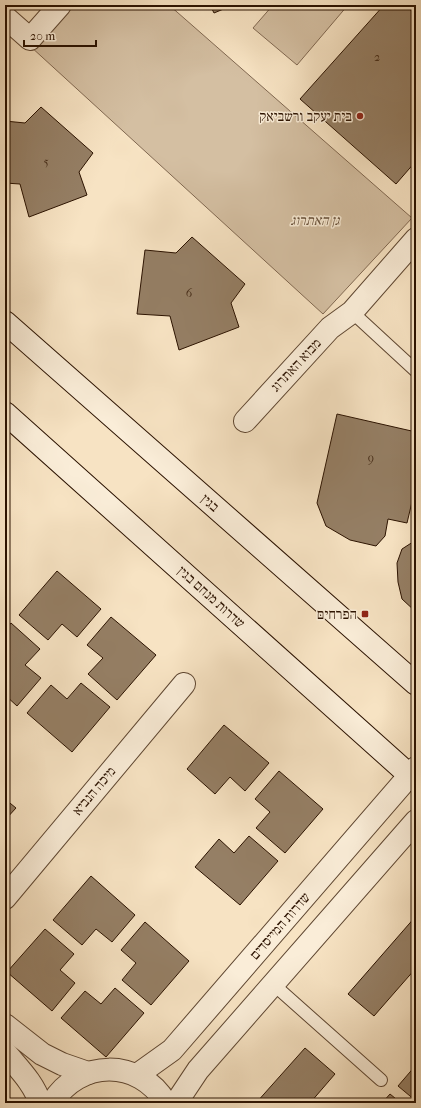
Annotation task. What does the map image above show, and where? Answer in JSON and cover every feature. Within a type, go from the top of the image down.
[{"type":"street","points":[[5,17],[30,39],[60,5]]},
{"type":"street","name":"מבוא האתרוג","points":[[245,421],[330,328],[352,312],[416,239]]},
{"type":"street","name":"בגין","points":[[5,322],[416,684]]},
{"type":"street","name":"שדרות מנחם בגין","points":[[5,412],[414,775]]},
{"type":"street","name":"מיכה הנביא","points":[[5,898],[184,684]]},
{"type":"street","name":"שדרות המייסדים","points":[[137,1076],[172,1050],[414,775]]},
{"type":"street","points":[[176,1103],[198,1070],[416,821]]},
{"type":"street","points":[[5,1026],[42,1054],[62,1064],[88,1073]]},
{"type":"street","points":[[5,1052],[27,1078],[40,1103]]},
{"type":"street","points":[[52,1103],[64,1087],[80,1076],[111,1069],[124,1071],[137,1076],[158,1091],[166,1103]]},
{"type":"lane","points":[[352,312],[416,371]]},
{"type":"lane","points":[[273,984],[381,1080]]},
{"type":"green space","name":"גן האתרוג","points":[[67,5],[169,5],[412,218],[323,314],[30,46]]},
{"type":"green space","points":[[273,5],[348,5],[297,65],[253,28]]},
{"type":"building","points":[[210,5],[233,5],[214,13]]},
{"type":"building","points":[[384,5],[405,5],[416,15],[416,161],[396,184],[300,99]]},
{"type":"building","points":[[41,107],[93,153],[79,172],[87,195],[29,217],[20,184],[5,183],[5,121],[25,123]]},
{"type":"building","points":[[192,237],[245,284],[231,303],[239,327],[179,350],[170,316],[137,314],[145,250],[176,253]]},
{"type":"building","points":[[337,414],[416,432],[416,485],[407,523],[388,519],[385,536],[376,546],[350,540],[326,526],[317,503]]},
{"type":"building","points":[[416,540],[416,612],[402,599],[398,582],[397,563],[402,549]]},
{"type":"building","points":[[57,571],[101,609],[77,637],[62,624],[48,640],[19,615]]},
{"type":"building","points":[[111,617],[156,655],[117,700],[88,674],[103,658],[87,645]]},
{"type":"building","points":[[11,623],[40,649],[25,665],[41,678],[17,706],[5,695],[5,630]]},
{"type":"building","points":[[81,683],[110,707],[72,752],[27,713],[51,685],[67,699]]},
{"type":"building","points":[[224,725],[269,763],[245,791],[230,777],[215,794],[187,769]]},
{"type":"building","points":[[279,771],[323,809],[285,853],[256,828],[270,812],[255,799]]},
{"type":"building","points":[[5,799],[16,808],[5,820]]},
{"type":"building","points":[[249,836],[278,861],[240,905],[195,867],[219,839],[234,853]]},
{"type":"building","points":[[91,876],[135,915],[112,942],[96,929],[82,945],[53,920]]},
{"type":"building","points":[[416,916],[416,968],[374,1016],[348,994]]},
{"type":"building","points":[[145,922],[189,961],[151,1005],[122,980],[136,963],[121,950]]},
{"type":"building","points":[[45,929],[74,954],[60,970],[75,983],[52,1011],[7,972]]},
{"type":"building","points":[[115,988],[144,1013],[106,1057],[61,1018],[85,991],[101,1004]]},
{"type":"building","points":[[305,1048],[335,1074],[310,1103],[256,1103]]},
{"type":"building","points":[[416,1065],[416,1101],[398,1086]]},
{"type":"building","points":[[390,1094],[401,1103],[382,1103]]},
{"type":"place","name":"בית יעקב ורשביאק","points":[[360,116]]},
{"type":"place","name":"הפרחים","points":[[365,614]]}]
